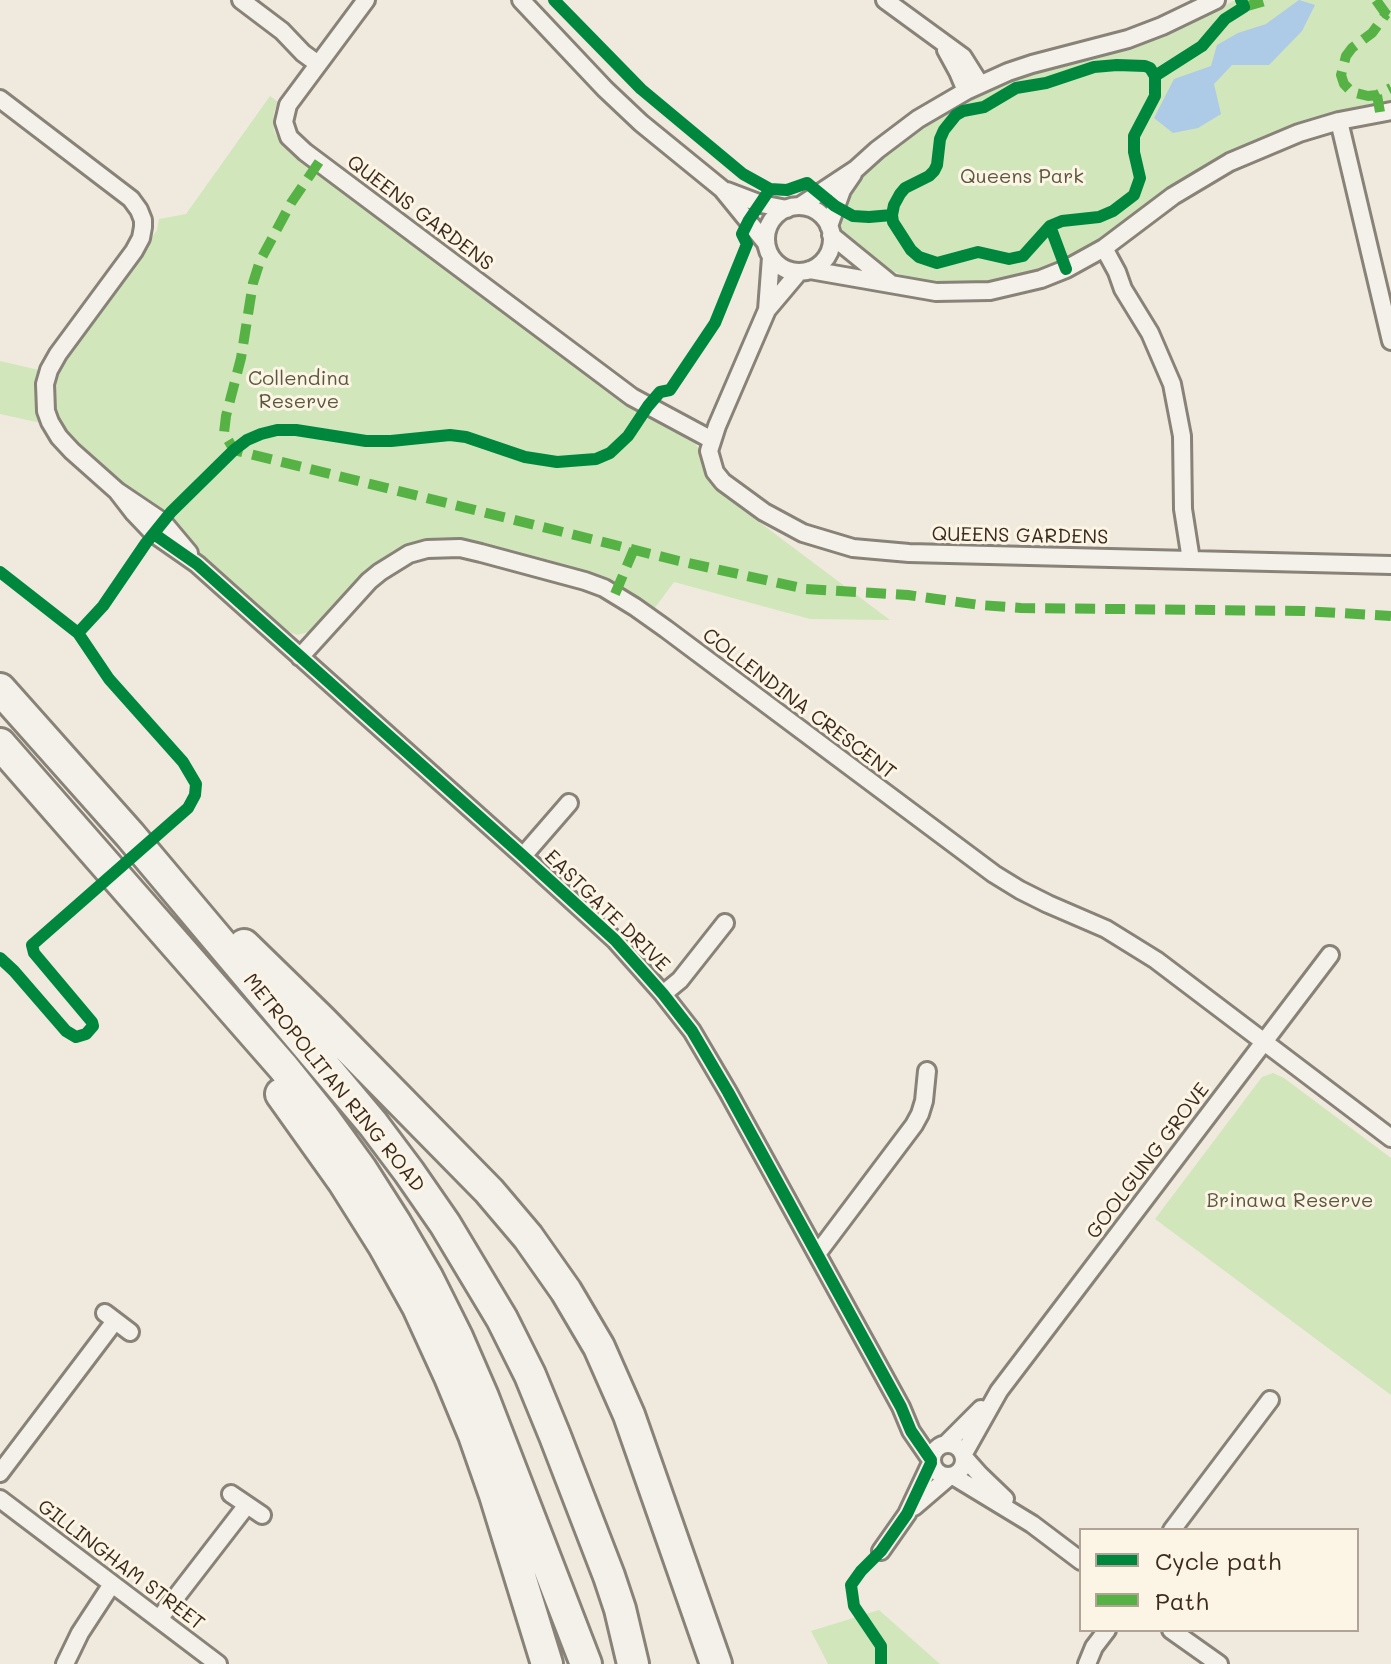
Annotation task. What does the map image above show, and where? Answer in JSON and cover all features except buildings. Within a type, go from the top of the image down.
[{"type":"highway","name":"METROPOLITAN RING ROAD","points":[[0,689],[130,835],[373,1124],[474,1270],[530,1375],[555,1436],[609,1576],[633,1664]]},
{"type":"highway","name":"METROPOLITAN RING ROAD","points":[[0,744],[273,1056],[361,1169],[427,1277],[457,1337],[586,1664]]},
{"type":"highway","points":[[130,835],[321,1020],[454,1155],[509,1213],[547,1263],[599,1347],[629,1415],[716,1664]]},
{"type":"highway","points":[[185,956],[343,1181],[418,1307],[474,1435],[547,1664]]},
{"type":"street","points":[[241,0],[282,31],[303,53],[321,60]]},
{"type":"street","name":"QUEENS GARDENS","points":[[366,0],[288,105],[285,129],[294,143],[632,397],[714,433],[709,451],[715,472],[723,482],[764,512],[827,542],[853,548],[909,553],[1387,562]]},
{"type":"street","points":[[521,0],[641,123],[722,189],[778,265],[788,270],[912,289],[990,291],[1041,279],[1099,251],[1173,196],[1230,162],[1299,133],[1391,111]]},
{"type":"street","points":[[885,0],[941,42],[973,88]]},
{"type":"street","points":[[767,310],[767,232],[778,214],[856,169],[918,119],[973,88],[1032,64],[1128,39],[1192,6],[1211,1]]},
{"type":"street","name":"EASTGATE DRIVE","points":[[0,99],[131,199],[143,220],[141,238],[134,251],[49,370],[45,384],[46,411],[59,437],[615,940],[663,994],[692,1031],[901,1407],[911,1431],[931,1461]]},
{"type":"street","points":[[1339,121],[1391,340]]},
{"type":"street","points":[[714,433],[767,310],[805,271],[820,265],[827,256],[831,246],[830,231],[842,190],[856,169]]},
{"type":"street","points":[[722,189],[761,204],[817,212],[830,231],[891,284]]},
{"type":"street","points":[[1099,251],[1117,272],[1123,289],[1150,333],[1172,384],[1182,436],[1182,560]]},
{"type":"street","name":"COLLENDINA CRESCENT","points":[[300,657],[369,581],[409,554],[427,549],[460,548],[604,588],[666,629],[969,856],[1020,890],[1132,944],[1391,1138]]},
{"type":"street","points":[[523,856],[569,803]]},
{"type":"street","points":[[663,994],[680,980],[725,923]]},
{"type":"street","name":"GOOLGUNG GROVE","points":[[945,1444],[999,1391],[1330,955]]},
{"type":"street","points":[[817,1254],[914,1125],[924,1101],[927,1071]]},
{"type":"street","points":[[0,1473],[110,1317],[130,1332]]},
{"type":"street","name":"GOOLGUNG GROVE","points":[[964,1456],[999,1391]]},
{"type":"street","points":[[1174,1528],[1270,1400]]},
{"type":"street","name":"EASTGATE DRIVE","points":[[901,1407],[921,1429],[945,1444]]},
{"type":"street","points":[[881,1551],[907,1514],[933,1452],[945,1444],[957,1446],[980,1475],[1032,1524],[1079,1559]]},
{"type":"street","points":[[907,1514],[961,1470],[964,1456]]},
{"type":"street","points":[[931,1461],[939,1475],[951,1476],[1032,1524]]},
{"type":"street","points":[[231,1494],[262,1515]]},
{"type":"street","name":"GILLINGHAM STREET","points":[[0,1499],[218,1664]]},
{"type":"street","points":[[159,1619],[247,1505]]},
{"type":"street","points":[[65,1664],[80,1633],[112,1584]]},
{"type":"street","points":[[1087,1664],[1094,1647],[1105,1632]]},
{"type":"street","points":[[1174,1632],[1219,1664]]},
{"type":"green space","name":"Queens Park","points":[[1235,0],[1391,0],[1391,103],[1336,112],[1235,149],[1173,184],[1086,248],[1031,273],[974,283],[924,281],[882,267],[838,233],[836,225],[842,201],[857,180],[901,142],[962,103],[1025,75],[1143,43],[1188,25]]},
{"type":"green space","name":"Collendina Reserve","points":[[270,96],[278,102],[274,112],[274,131],[282,146],[632,408],[691,437],[699,449],[705,474],[719,492],[890,620],[810,619],[674,582],[654,609],[622,587],[591,573],[475,541],[452,538],[423,540],[393,551],[368,569],[309,632],[297,635],[285,630],[77,444],[59,421],[53,397],[56,376],[66,357],[157,230],[159,219],[186,214]]},
{"type":"green space","points":[[0,361],[39,370],[36,397],[41,423],[0,414]]},
{"type":"green space","name":"Brinawa Reserve","points":[[1273,1073],[1391,1158],[1391,1395],[1155,1219],[1262,1077]]},
{"type":"green space","points":[[879,1610],[940,1664],[828,1664],[811,1631]]},
{"type":"water","points":[[1299,0],[1315,5],[1302,31],[1269,65],[1232,65],[1214,84],[1221,114],[1198,128],[1173,133],[1154,118],[1174,79],[1211,66],[1217,45],[1238,33],[1266,24]]},
{"type":"marked path","points":[[1244,7],[1268,0]]},
{"type":"marked path","points":[[1376,0],[1391,17]]},
{"type":"marked path","points":[[1377,95],[1352,92],[1341,75],[1346,56],[1372,33],[1386,14]]},
{"type":"marked path","points":[[1380,112],[1377,95],[1391,88]]},
{"type":"marked path","points":[[319,162],[291,203],[260,261],[253,283],[241,358],[224,433],[234,450],[679,561],[806,589],[908,595],[1021,608],[1304,611],[1391,616]]},
{"type":"marked path","points":[[615,594],[634,549]]},
{"type":"cycle path","points":[[554,0],[641,89],[743,174],[770,189],[787,190],[807,183],[853,216],[892,215]]},
{"type":"cycle path","points":[[1066,269],[1050,226],[1062,221],[1099,217],[1134,195],[1140,178],[1134,136],[1155,96],[1155,76],[1202,46],[1225,19],[1244,7],[1241,0]]},
{"type":"cycle path","points":[[1050,226],[1023,256],[1009,259],[978,252],[937,263],[919,257],[911,250],[893,222],[892,215],[894,205],[905,188],[934,171],[944,130],[963,111],[984,107],[1016,88],[1046,83],[1094,67],[1145,66],[1155,76]]},
{"type":"cycle path","points":[[78,633],[103,606],[171,512],[234,450],[261,434],[296,430],[366,441],[450,435],[466,437],[525,457],[557,462],[596,459],[610,453],[628,436],[660,392],[670,390],[715,323],[747,244],[742,234],[770,189]]},
{"type":"cycle path","points":[[154,534],[197,564],[523,856],[615,940],[663,994],[692,1031],[728,1092],[901,1407],[911,1431],[931,1460]]},
{"type":"cycle path","points":[[0,572],[78,633],[109,679],[183,762],[196,784],[195,795],[188,808],[32,945],[34,953],[92,1022],[93,1026],[86,1034],[76,1037],[66,1031],[0,958]]},
{"type":"cycle path","points":[[881,1664],[881,1646],[854,1606],[851,1585],[881,1551],[907,1514],[931,1463]]}]
